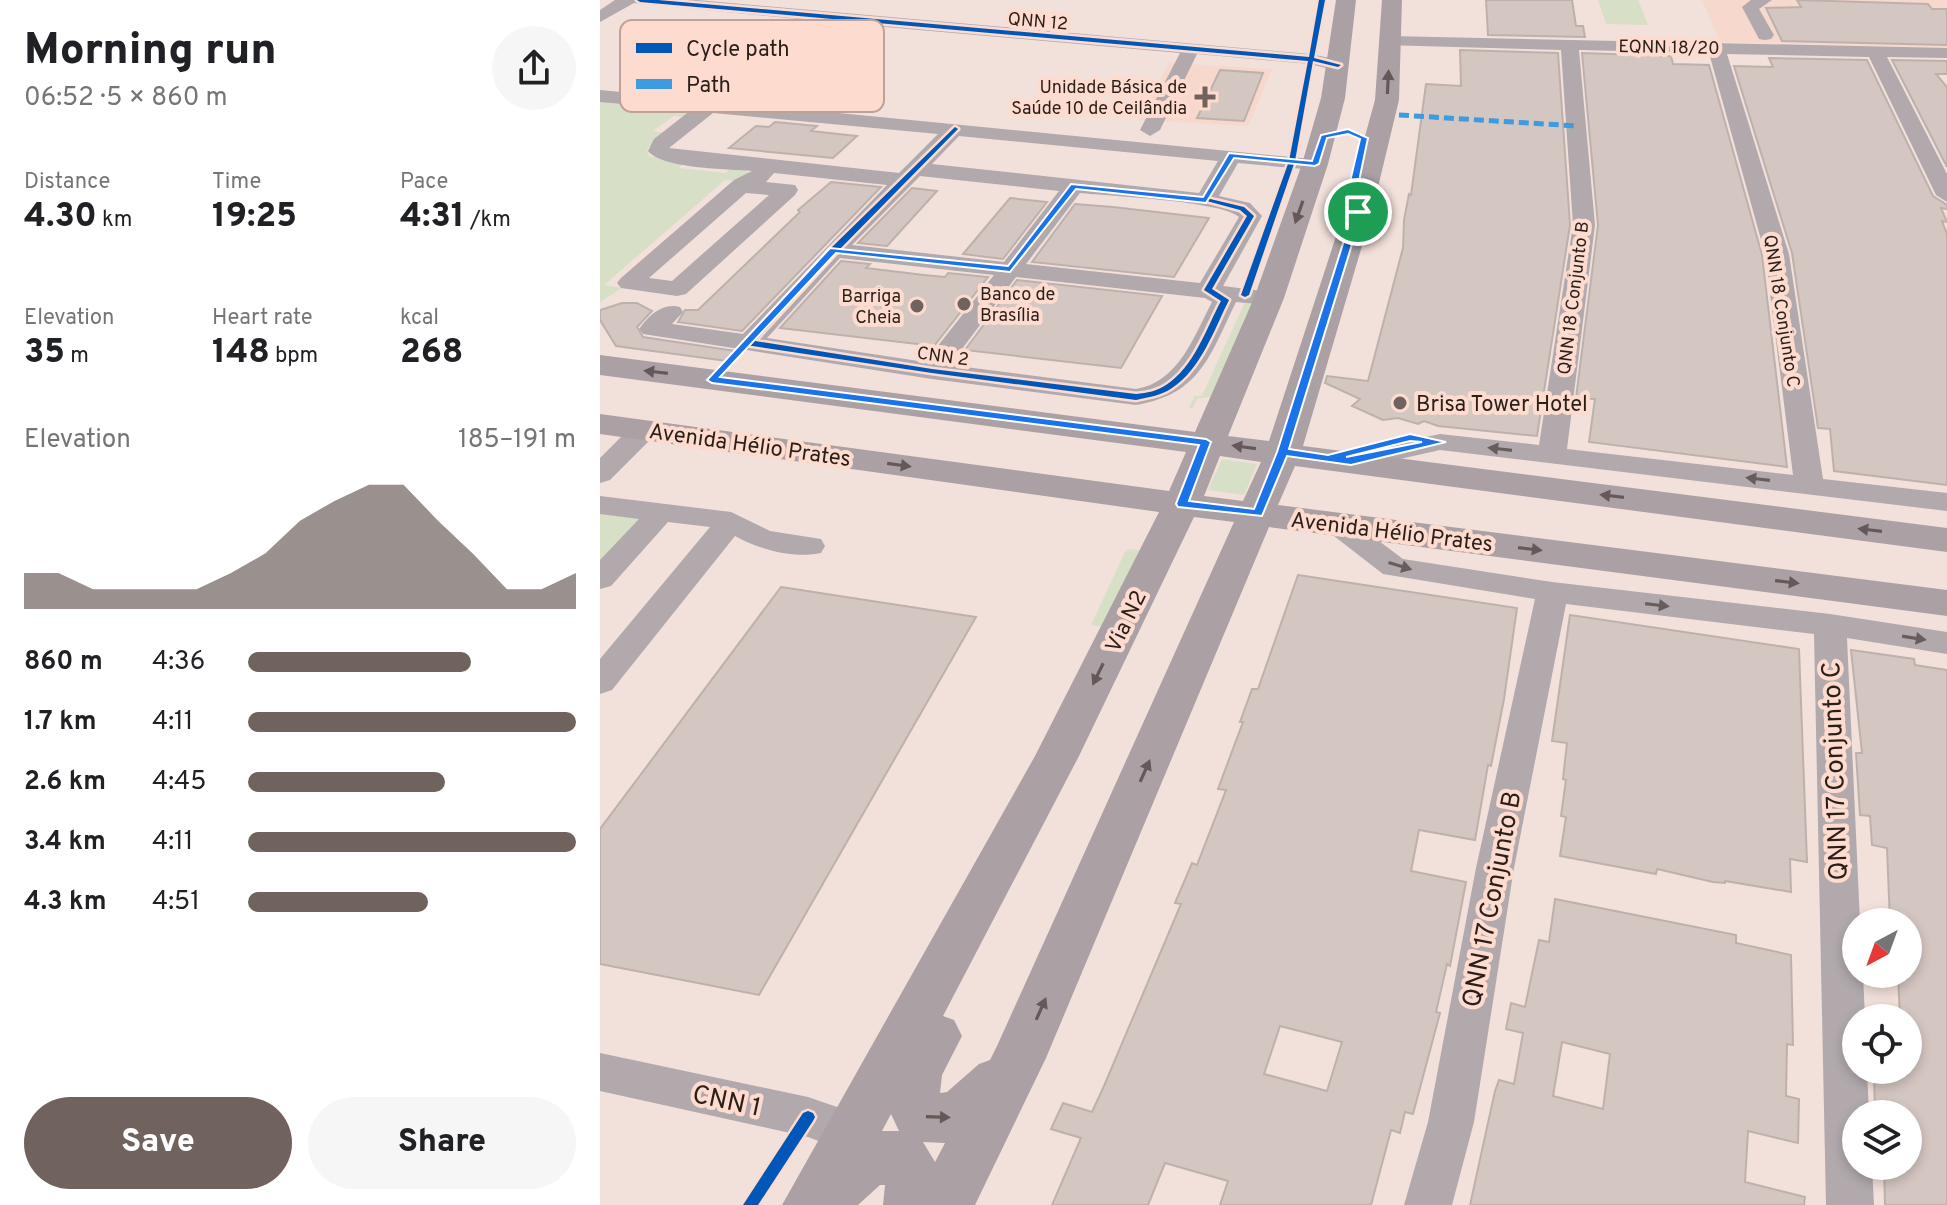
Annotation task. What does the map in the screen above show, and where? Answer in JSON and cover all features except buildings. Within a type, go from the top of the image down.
[{"type":"main road","name":"Via N2","points":[[812,1205],[1057,756],[1182,504],[1269,298],[1315,164],[1346,128],[1337,66],[1346,0]]},
{"type":"main road","points":[[944,1205],[1019,1058],[1283,452],[1358,212],[1387,100],[1392,0]]},
{"type":"main road","points":[[1346,128],[1382,116]]},
{"type":"main road","points":[[1346,128],[1364,138],[1353,186],[1358,212]]},
{"type":"main road","points":[[600,365],[1947,540]]},
{"type":"main road","name":"Avenida Hélio Prates","points":[[600,424],[1182,504],[1947,603]]},
{"type":"main road","points":[[1019,1058],[959,1116],[939,1120],[920,1116],[910,1097],[912,1079],[1030,855],[1057,756]]},
{"type":"main road","points":[[818,1205],[868,1158],[887,1157],[900,1158],[910,1168],[916,1180],[913,1205]]},
{"type":"street","points":[[600,17],[627,0]]},
{"type":"street","name":"QNN 12","points":[[640,0],[845,20]]},
{"type":"street","points":[[770,12],[786,0]]},
{"type":"street","points":[[1764,0],[1750,7],[1765,35]]},
{"type":"street","name":"QNN 12","points":[[884,23],[1310,59],[1337,66]]},
{"type":"street","name":"EQNN 18/20","points":[[1390,41],[1947,53]]},
{"type":"street","name":"QNN 18 Conjunto B","points":[[1552,455],[1584,225],[1570,45]]},
{"type":"street","name":"QNN 18 Conjunto C","points":[[1716,47],[1777,254],[1809,485]]},
{"type":"street","points":[[1146,138],[1190,51]]},
{"type":"street","points":[[1875,51],[1947,195]]},
{"type":"street","points":[[600,96],[620,98]]},
{"type":"street","points":[[702,112],[658,146],[658,151],[673,157],[770,166],[1074,186],[1206,200],[1242,208],[1251,216],[1208,290]]},
{"type":"street","points":[[774,112],[955,129],[1146,138],[1258,138],[1265,140],[1271,159]]},
{"type":"street","points":[[712,380],[834,250],[955,129]]},
{"type":"street","points":[[1146,138],[1232,155],[1315,164]]},
{"type":"street","points":[[936,149],[1220,176]]},
{"type":"street","points":[[1206,200],[1232,155]]},
{"type":"street","points":[[742,185],[787,190],[677,289],[629,283],[742,185],[754,181],[770,166]]},
{"type":"street","points":[[932,371],[1074,186]]},
{"type":"street","points":[[834,250],[1269,298]]},
{"type":"street","name":"CNN 2","points":[[671,312],[652,329],[932,371],[1136,397],[1162,393],[1185,372],[1225,300],[1208,290]]},
{"type":"street","points":[[600,474],[644,430]]},
{"type":"street","points":[[1339,460],[1440,442],[1947,502]]},
{"type":"street","points":[[600,505],[731,521],[762,539],[810,546]]},
{"type":"street","points":[[600,579],[662,511]]},
{"type":"street","points":[[600,682],[731,521]]},
{"type":"street","points":[[1336,523],[1394,567],[1552,592],[1830,625],[1947,643]]},
{"type":"street","name":"QNN 17 Conjunto B","points":[[1428,1205],[1451,1122],[1495,868],[1552,592]]},
{"type":"street","name":"QNN 17 Conjunto C","points":[[1830,625],[1850,1205]]},
{"type":"street","name":"CNN 1","points":[[600,1072],[808,1117],[853,1133]]},
{"type":"shaded area","points":[[1702,0],[1947,0],[1947,48],[1720,42]]},
{"type":"shaded area","name":"Unidade Básica de Saúde 10 de Ceilândia","points":[[1169,63],[1272,69],[1248,126],[1138,120]]},
{"type":"green space","points":[[1598,0],[1638,0],[1648,25],[1606,24]]},
{"type":"green space","points":[[600,100],[620,102],[620,112],[691,112],[684,117],[674,116],[653,131],[664,133],[647,149],[649,156],[684,163],[679,168],[725,173],[733,167],[751,173],[739,181],[725,180],[604,285],[622,288],[600,302]]},
{"type":"green space","points":[[1245,302],[1255,302],[1213,396],[1197,399],[1193,408],[1189,408],[1195,396],[1202,396]]},
{"type":"green space","points":[[1222,459],[1257,464],[1244,495],[1208,490]]},
{"type":"green space","points":[[600,510],[649,517],[600,570]]},
{"type":"green space","points":[[1129,549],[1143,551],[1103,627],[1091,625],[1125,552]]},
{"type":"marked path","points":[[1399,115],[1577,126]]},
{"type":"cycle path","points":[[640,0],[867,20]]},
{"type":"cycle path","points":[[1245,295],[1292,161],[1322,0]]},
{"type":"cycle path","points":[[884,21],[1310,59],[1338,65]]},
{"type":"cycle path","points":[[955,129],[834,250],[749,343],[932,371],[1136,397],[1154,394],[1169,387],[1181,376],[1201,348],[1225,300],[1208,290],[1251,216],[1242,208],[1206,200]]},
{"type":"cycle path","points":[[750,1205],[808,1117]]},
{"type":"place","name":"Unidade Básica de Saúde 10 de Ceilândia","points":[[1205,97]]},
{"type":"place","name":"Banco de Brasília","points":[[964,304]]},
{"type":"place","name":"Barriga Cheia","points":[[917,306]]},
{"type":"place","name":"Brisa Tower Hotel","points":[[1400,403]]},
{"type":"route","points":[[1358,212],[1283,452],[1316,457],[1328,458],[1410,437],[1440,442],[1351,461],[1328,458],[1283,452],[1258,513],[1182,504],[1206,442],[712,380],[834,250],[1010,269],[1074,186],[1206,200],[1232,155],[1315,164],[1324,136],[1348,132],[1364,138],[1353,186],[1358,212]]}]
